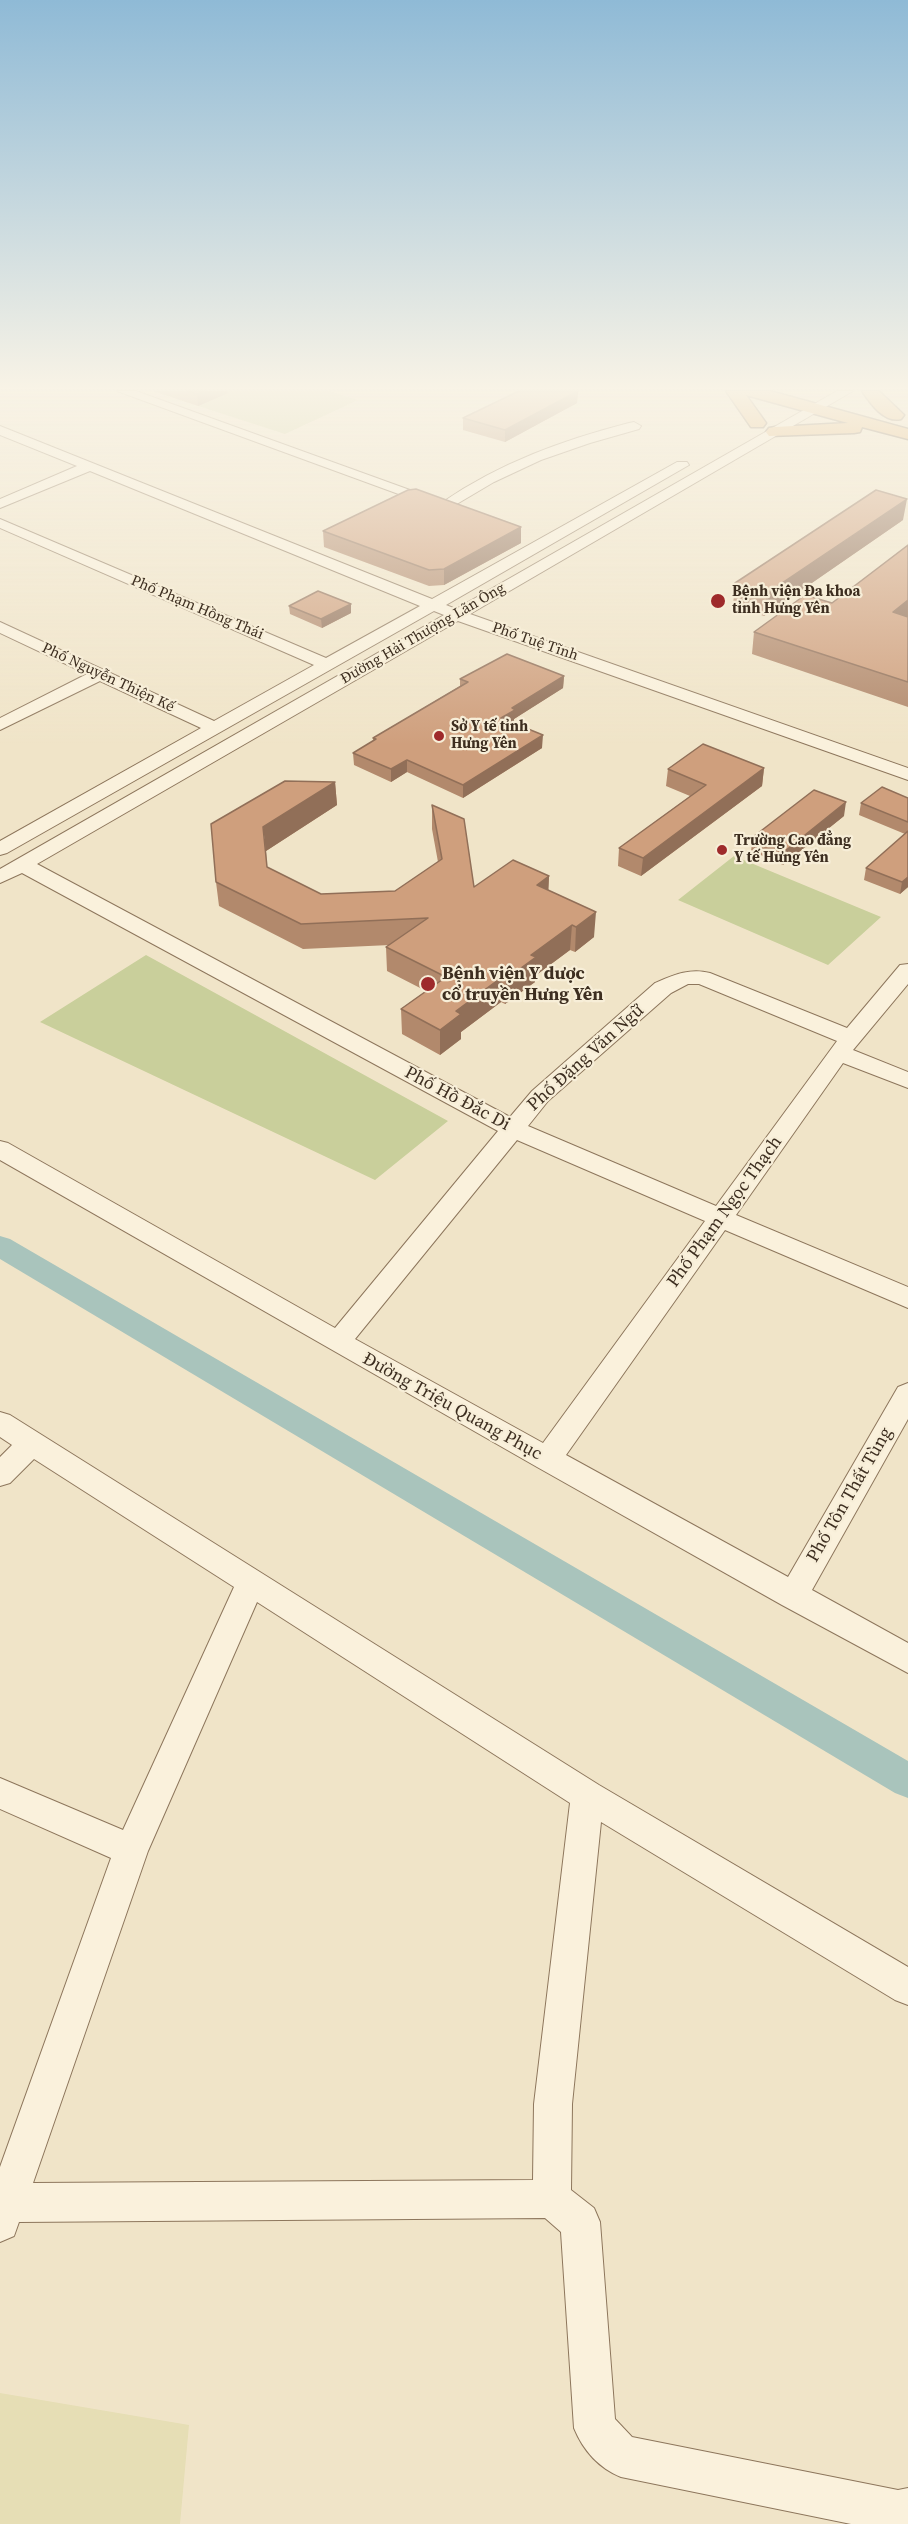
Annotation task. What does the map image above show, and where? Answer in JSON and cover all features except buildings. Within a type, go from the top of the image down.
[{"type":"street","name":"Phố Tuệ Tĩnh","points":[[196,509],[457,615],[908,774]]},
{"type":"street","points":[[450,509],[467,515]]},
{"type":"street","name":"Đường Hải Thượng Lãn Ông","points":[[0,849],[604,509]]},
{"type":"street","name":"Đường Hải Thượng Lãn Ông","points":[[0,878],[642,509]]},
{"type":"street","name":"Phố Phạm Hồng Thái","points":[[0,523],[327,665]]},
{"type":"street","points":[[522,535],[543,543]]},
{"type":"street","points":[[298,550],[319,540]]},
{"type":"street","name":"Phố Nguyễn Thiện Kế","points":[[2,630],[215,728]]},
{"type":"street","points":[[0,725],[100,674]]},
{"type":"street","points":[[118,783],[143,795]]},
{"type":"street","name":"Phố Hồ Đắc Di","points":[[22,865],[512,1129],[908,1298]]},
{"type":"street","name":"Phố Phạm Ngọc Thạch","points":[[547,1460],[845,1045],[908,970]]},
{"type":"street","name":"Phố Đặng Văn Ngữ","points":[[338,1342],[540,1095],[663,988],[685,978],[702,978],[845,1045],[908,1081]]},
{"type":"street","name":"Đường Triệu Quang Phục","points":[[0,1149],[547,1460],[908,1659]]},
{"type":"street","name":"Phố Tôn Thất Tùng","points":[[793,1596],[908,1394]]},
{"type":"street","points":[[0,1423],[250,1584],[587,1796],[908,1987]]},
{"type":"street","points":[[0,1475],[31,1443]]},
{"type":"street","points":[[250,1584],[131,1850],[3,2212],[552,2199],[580,2222],[595,2428],[621,2456],[898,2512],[908,2510]]},
{"type":"street","points":[[0,1793],[131,1850]]},
{"type":"street","points":[[552,2199],[554,2104],[587,1796]]},
{"type":"shaded area","points":[[0,2393],[189,2425],[180,2524],[0,2524]]},
{"type":"green space","points":[[734,856],[881,917],[828,965],[678,900]]},
{"type":"green space","points":[[146,955],[448,1121],[375,1180],[40,1022]]},
{"type":"waterway","points":[[0,1246],[908,1781]]},
{"type":"place","name":"Bệnh viện Đa khoa tỉnh Hưng Yên","points":[[718,601]]},
{"type":"place","name":"Sở Y tế tỉnh Hưng Yên","points":[[439,736]]},
{"type":"place","name":"Trường Cao đẳng Y tế Hưng Yên","points":[[722,850]]},
{"type":"place","name":"Bệnh viện Y dược cổ truyền Hưng Yên","points":[[428,984]]}]
